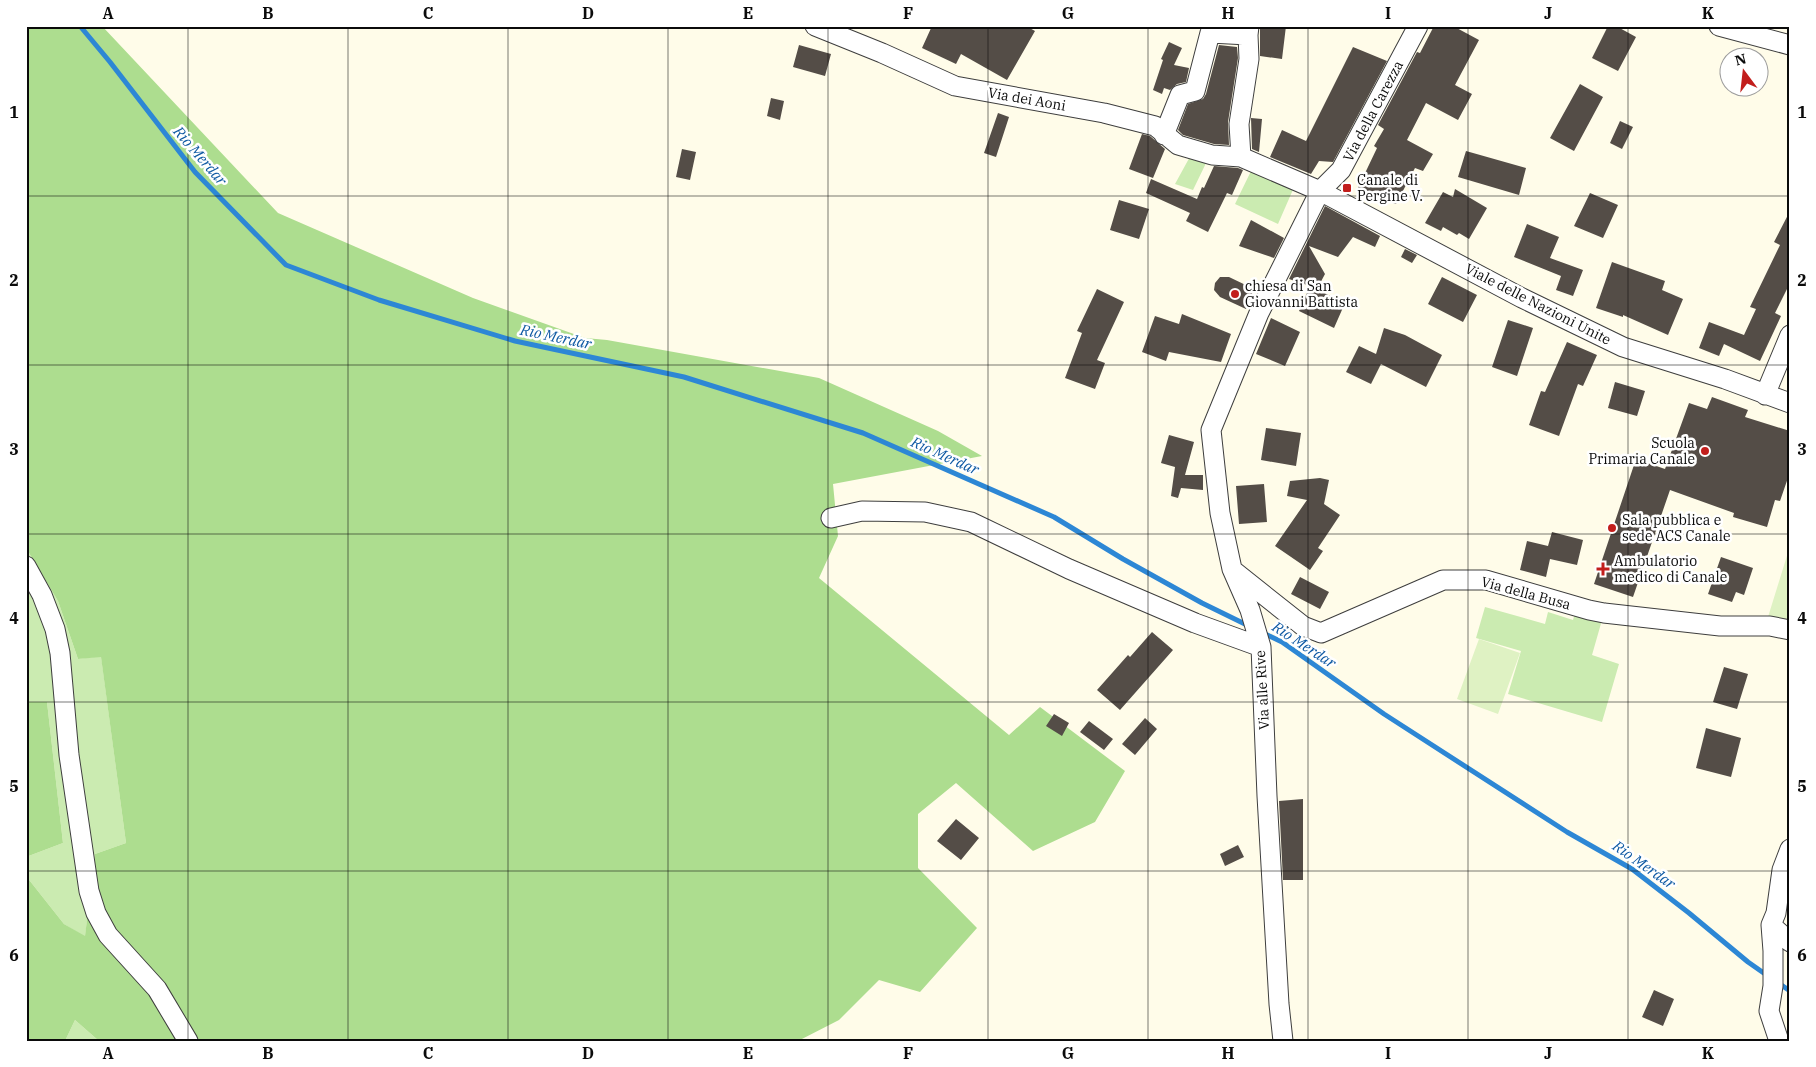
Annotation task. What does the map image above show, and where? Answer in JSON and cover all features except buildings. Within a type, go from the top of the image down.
[{"type":"street","name":"Via dei Aoni","points":[[815,26],[882,53],[955,86],[1104,113],[1155,126],[1178,145],[1212,155],[1241,157]]},
{"type":"street","name":"Via della Carezza","points":[[1294,243],[1320,191],[1341,170],[1418,26]]},
{"type":"street","points":[[1719,26],[1790,44]]},
{"type":"street","points":[[1164,135],[1180,95],[1195,92],[1210,33],[1249,30],[1249,59],[1239,124],[1241,157]]},
{"type":"street","name":"Viale delle Nazioni Unite","points":[[1241,157],[1320,191],[1522,298],[1623,347],[1725,379],[1790,403]]},
{"type":"street","name":"Via alle Rive","points":[[1283,1041],[1279,1004],[1256,633],[1232,569],[1220,513],[1211,430],[1259,312],[1294,243]]},
{"type":"street","points":[[1765,395],[1790,335]]},
{"type":"street","points":[[831,518],[862,511],[925,512],[971,522],[1069,569],[1195,623],[1256,633]]},
{"type":"street","points":[[26,566],[42,595],[55,629],[60,653],[69,755],[89,892],[96,913],[108,935],[157,990],[188,1041]]},
{"type":"street","name":"Via della Busa","points":[[1232,569],[1303,626],[1321,633],[1443,580],[1486,580],[1604,613],[1720,626],[1770,626],[1790,630]]},
{"type":"street","points":[[1779,1041],[1769,1011],[1781,946],[1771,925],[1776,914],[1782,870],[1790,849]]},
{"type":"green space","points":[[26,26],[102,26],[278,213],[473,298],[585,338],[607,340],[819,378],[938,431],[982,456],[833,484],[838,536],[819,578],[1009,735],[1040,707],[1125,771],[1095,822],[1033,851],[956,783],[918,814],[918,868],[977,928],[920,992],[879,980],[839,1020],[798,1041],[99,1041],[75,1020],[65,1041],[26,1041],[26,876],[64,924],[85,936],[95,854],[126,843],[101,657],[78,659],[58,601],[26,548]]},
{"type":"green space","points":[[1192,153],[1208,159],[1193,190],[1175,184]]},
{"type":"green space","points":[[1252,169],[1295,185],[1278,224],[1235,204]]},
{"type":"green space","points":[[1790,546],[1790,622],[1768,617]]},
{"type":"green space","points":[[26,548],[58,601],[78,659],[101,656],[126,843],[95,854],[85,937],[64,924],[26,876],[26,857],[63,843],[47,702],[26,702]]},
{"type":"green space","points":[[1485,607],[1545,624],[1548,612],[1573,620],[1575,613],[1602,620],[1592,655],[1619,664],[1602,722],[1508,694],[1521,651],[1476,638]]},
{"type":"green space","points":[[1479,639],[1520,653],[1498,714],[1457,699]]},
{"type":"green space","points":[[26,702],[47,702],[63,843],[26,857]]},
{"type":"green space","points":[[75,1020],[99,1041],[65,1041]]},
{"type":"waterway","name":"Rio Merdar","points":[[80,26],[195,172],[286,265],[379,300],[515,341],[684,377],[863,433],[1054,517],[1123,559],[1202,603],[1249,626]]},
{"type":"waterway","name":"Rio Merdar","points":[[1263,633],[1282,642],[1384,714],[1567,832],[1632,869],[1768,976]]},
{"type":"waterway","name":"Rio Merdar","points":[[1777,982],[1790,991]]},
{"type":"place","name":"Canale di Pergine V.","points":[[1347,188]]},
{"type":"place","name":"chiesa di San Giovanni Battista","points":[[1235,294]]},
{"type":"place","name":"Scuola Primaria Canale","points":[[1705,451]]},
{"type":"place","name":"Sala pubblica e sede ACS Canale","points":[[1612,528]]},
{"type":"place","name":"Ambulatorio medico di Canale","points":[[1603,569]]}]
